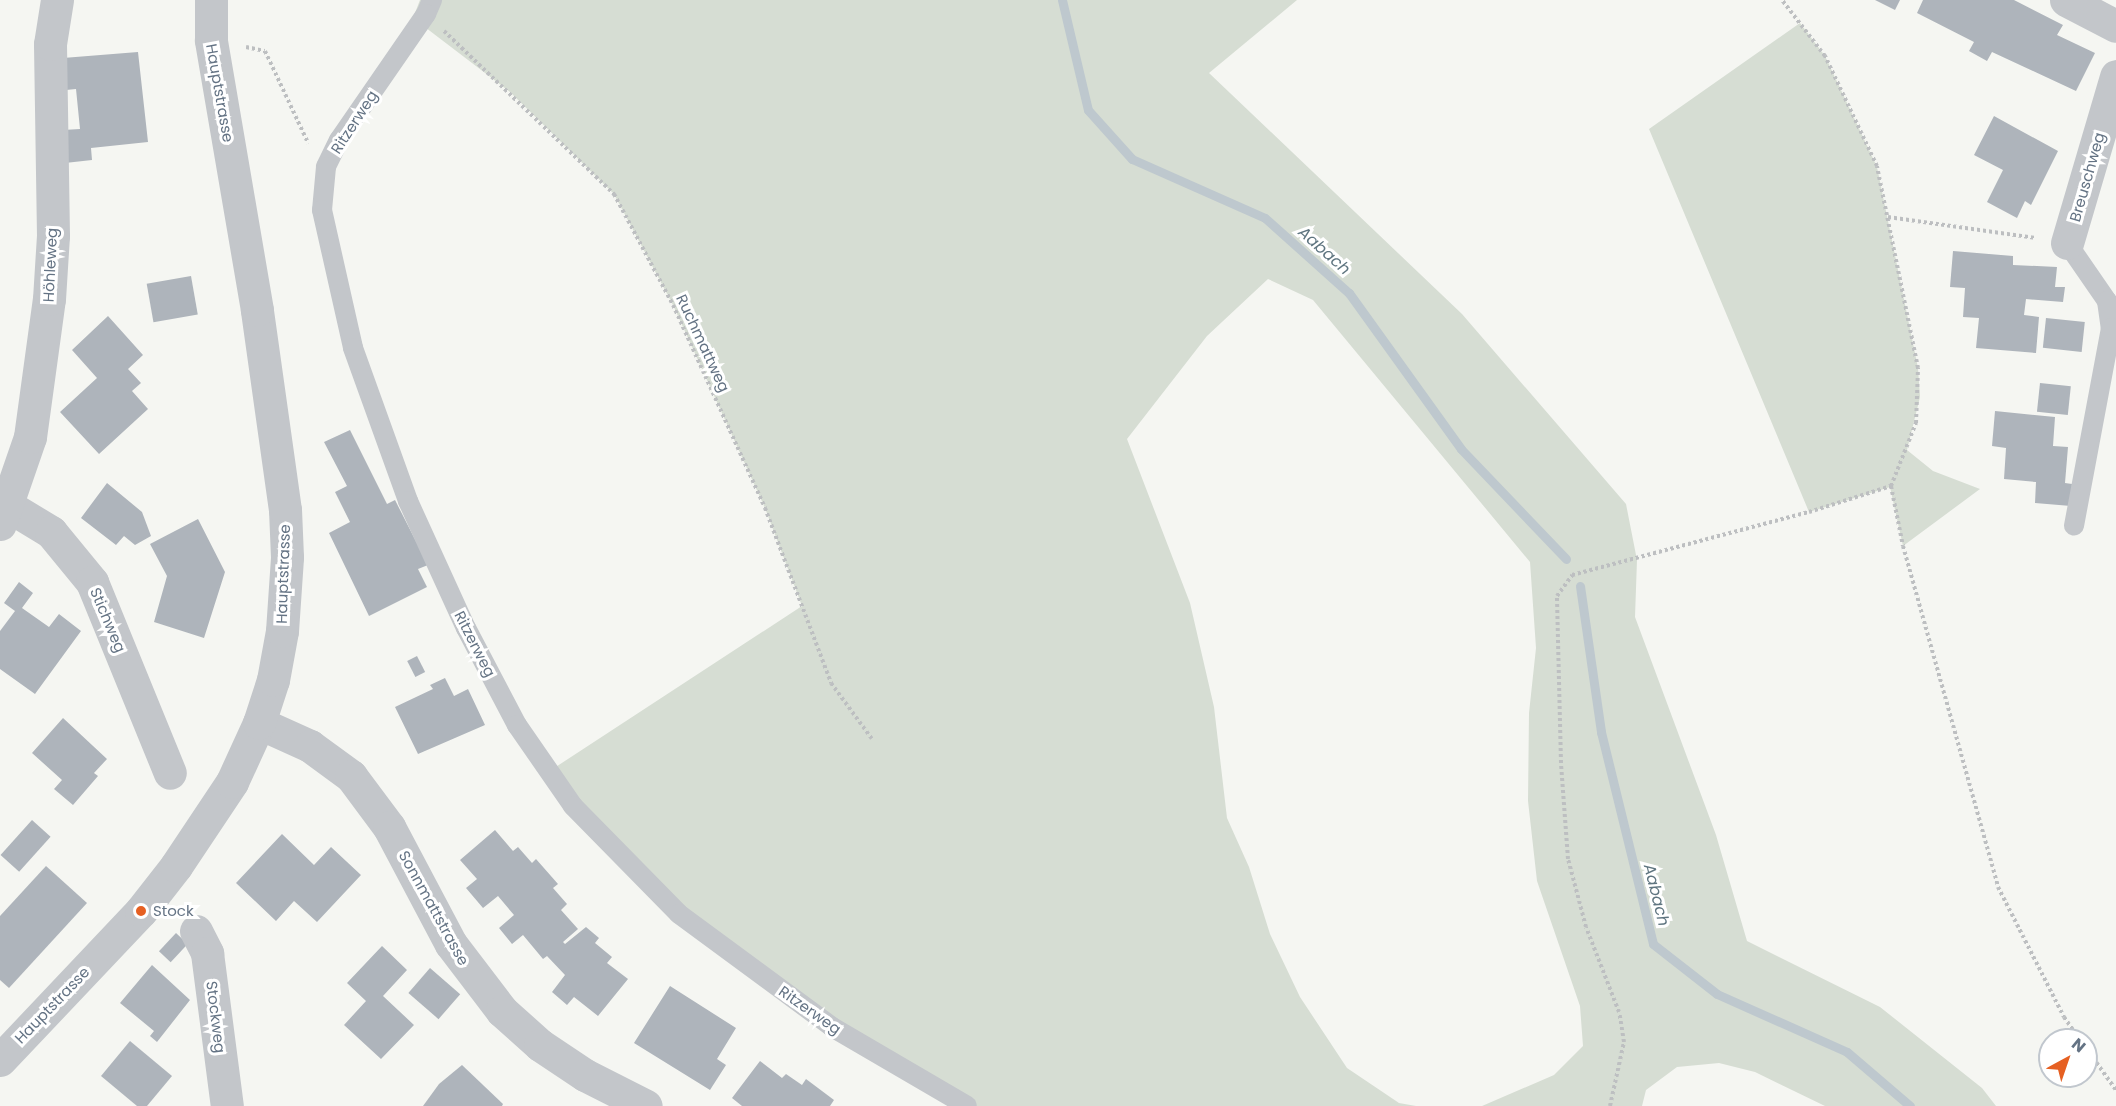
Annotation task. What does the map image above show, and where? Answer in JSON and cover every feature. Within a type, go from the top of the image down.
[{"type":"street","name":"Höhleweg","points":[[3,510],[30,437],[50,299],[53,236],[50,44],[57,0]]},
{"type":"street","name":"Hauptstrasse","points":[[0,1060],[141,911],[176,866],[232,782],[260,723],[282,631],[287,556],[285,510],[257,310],[211,39],[211,0]]},
{"type":"street","points":[[2066,0],[2116,26]]},
{"type":"street","name":"Breuschweg","points":[[2067,243],[2116,76]]},
{"type":"street","name":"Stichweg","points":[[3,510],[51,532],[92,582],[170,773]]},
{"type":"street","name":"Sonnmattstrasse","points":[[260,723],[310,746],[351,776],[389,827],[451,944],[502,1011],[540,1045],[585,1075],[646,1106]]},
{"type":"street","name":"Stockweg","points":[[196,931],[207,953],[227,1106]]},
{"type":"lane","name":"Ritzerweg","points":[[429,7],[339,140],[326,167],[322,210],[353,348],[408,501],[466,628],[516,724],[573,806],[679,914],[832,1027],[967,1106]]},
{"type":"lane","points":[[2067,243],[2082,269],[2107,301],[2111,327],[2074,526]]},
{"type":"path","points":[[1782,0],[1825,56],[1861,127],[1877,166],[1918,368],[1920,397],[1907,450],[1891,486],[1903,546],[1998,887],[2072,1028]]},
{"type":"path","name":"Ruchmattweg","points":[[429,7],[614,194],[673,304],[765,508],[831,683],[872,739]]},
{"type":"path","points":[[211,39],[265,51],[311,150],[326,167]]},
{"type":"path","points":[[1888,217],[2067,243]]},
{"type":"path","points":[[1610,1106],[1624,1042],[1619,1012],[1586,927],[1568,859],[1561,763],[1557,596],[1572,575],[1809,513],[1891,486]]},
{"type":"path","points":[[2098,1065],[2116,1090]]},
{"type":"shaded area","points":[[420,0],[1297,0],[1209,73],[1462,314],[1626,504],[1637,560],[1635,617],[1716,835],[1747,941],[1880,1007],[1982,1088],[1996,1106],[1825,1106],[1755,1072],[1719,1063],[1677,1067],[1646,1090],[1642,1106],[1482,1106],[1554,1075],[1583,1046],[1580,1006],[1537,881],[1528,801],[1529,713],[1536,648],[1530,562],[1313,300],[1268,279],[1207,336],[1127,439],[1190,603],[1214,707],[1227,818],[1249,867],[1270,934],[1300,997],[1347,1068],[1399,1103],[1416,1106],[957,1106],[675,916],[545,774],[802,606],[765,508],[673,305],[614,194],[510,92],[413,18]]},
{"type":"shaded area","points":[[1800,23],[1825,56],[1877,167],[1918,368],[1920,397],[1907,450],[1933,471],[1980,489],[1903,546],[1890,487],[1809,512],[1649,129]]},
{"type":"building","points":[[1875,0],[1900,0],[1895,10]]},
{"type":"building","points":[[1923,0],[2014,0],[2063,25],[2057,35],[2095,53],[2076,91],[1992,52],[1987,61],[1969,51],[1974,42],[1917,13]]},
{"type":"building","points":[[138,52],[148,142],[91,148],[92,160],[65,163],[63,130],[80,129],[76,89],[66,90],[63,58]]},
{"type":"building","points":[[1994,116],[2058,151],[2031,205],[2025,201],[2017,218],[1987,202],[2003,170],[1974,155]]},
{"type":"building","points":[[1953,251],[2013,256],[2013,265],[2057,267],[2055,287],[2065,287],[2063,302],[2026,299],[2024,315],[2039,317],[2036,353],[1976,348],[1979,318],[1963,317],[1965,288],[1950,287]]},
{"type":"building","points":[[191,276],[198,314],[153,322],[147,284]]},
{"type":"building","points":[[108,316],[143,355],[128,369],[141,383],[132,391],[148,409],[99,454],[60,412],[97,378],[72,350]]},
{"type":"building","points":[[2046,318],[2085,322],[2082,352],[2043,348]]},
{"type":"building","points":[[2040,383],[2071,386],[2068,415],[2037,412]]},
{"type":"building","points":[[1995,411],[2055,417],[2053,446],[2068,447],[2065,483],[2072,484],[2071,506],[2035,503],[2036,482],[2004,479],[2006,448],[1992,446]]},
{"type":"building","points":[[350,430],[387,504],[395,500],[428,565],[418,569],[427,587],[369,616],[329,533],[350,522],[335,492],[347,486],[324,442]]},
{"type":"building","points":[[107,483],[142,512],[151,536],[135,545],[124,536],[116,545],[81,518]]},
{"type":"building","points":[[198,519],[225,572],[204,638],[154,622],[167,576],[150,544]]},
{"type":"building","points":[[19,582],[33,593],[22,608],[49,627],[59,614],[81,631],[35,694],[0,669],[0,631],[15,611],[4,603]]},
{"type":"building","points":[[417,656],[425,672],[415,677],[407,661]]},
{"type":"building","points":[[445,678],[454,696],[468,689],[485,725],[418,754],[395,707],[433,689],[430,685]]},
{"type":"building","points":[[63,718],[107,759],[94,773],[98,776],[73,805],[54,789],[62,780],[32,753]]},
{"type":"building","points":[[32,820],[51,837],[19,872],[1,855]]},
{"type":"building","points":[[495,830],[513,851],[518,847],[532,863],[536,859],[558,884],[553,888],[567,904],[561,910],[578,929],[563,942],[565,944],[586,927],[599,938],[595,943],[612,957],[607,963],[628,979],[598,1016],[574,997],[567,1005],[552,992],[565,975],[547,956],[543,959],[523,935],[512,944],[499,928],[514,915],[498,896],[483,908],[466,888],[477,879],[460,860]]},
{"type":"building","points":[[282,834],[314,865],[331,847],[361,875],[317,922],[294,901],[276,921],[236,883]]},
{"type":"building","points":[[46,866],[87,903],[9,988],[0,980],[0,916]]},
{"type":"building","points":[[176,933],[188,944],[171,962],[159,951]]},
{"type":"building","points":[[382,946],[407,970],[383,996],[414,1025],[381,1059],[344,1025],[366,1001],[347,983]]},
{"type":"building","points":[[152,965],[190,1000],[157,1042],[150,1036],[154,1031],[120,1003]]},
{"type":"building","points":[[430,968],[460,994],[439,1019],[408,993]]},
{"type":"building","points":[[670,986],[736,1028],[717,1059],[726,1065],[710,1090],[634,1043]]},
{"type":"building","points":[[130,1041],[172,1076],[147,1106],[137,1106],[101,1076]]},
{"type":"building","points":[[760,1061],[782,1078],[786,1074],[802,1085],[806,1079],[834,1100],[830,1106],[742,1106],[732,1098]]},
{"type":"building","points":[[462,1065],[503,1104],[502,1106],[423,1106],[439,1084]]},
{"type":"waterway","name":"Aabach","points":[[1062,0],[1088,110],[1132,159],[1265,218],[1349,293],[1461,449],[1566,559]]},
{"type":"waterway","name":"Aabach","points":[[1580,586],[1601,732],[1653,944],[1717,994],[1847,1052],[1910,1106]]},
{"type":"place","name":"Stock","points":[[141,911]]}]
